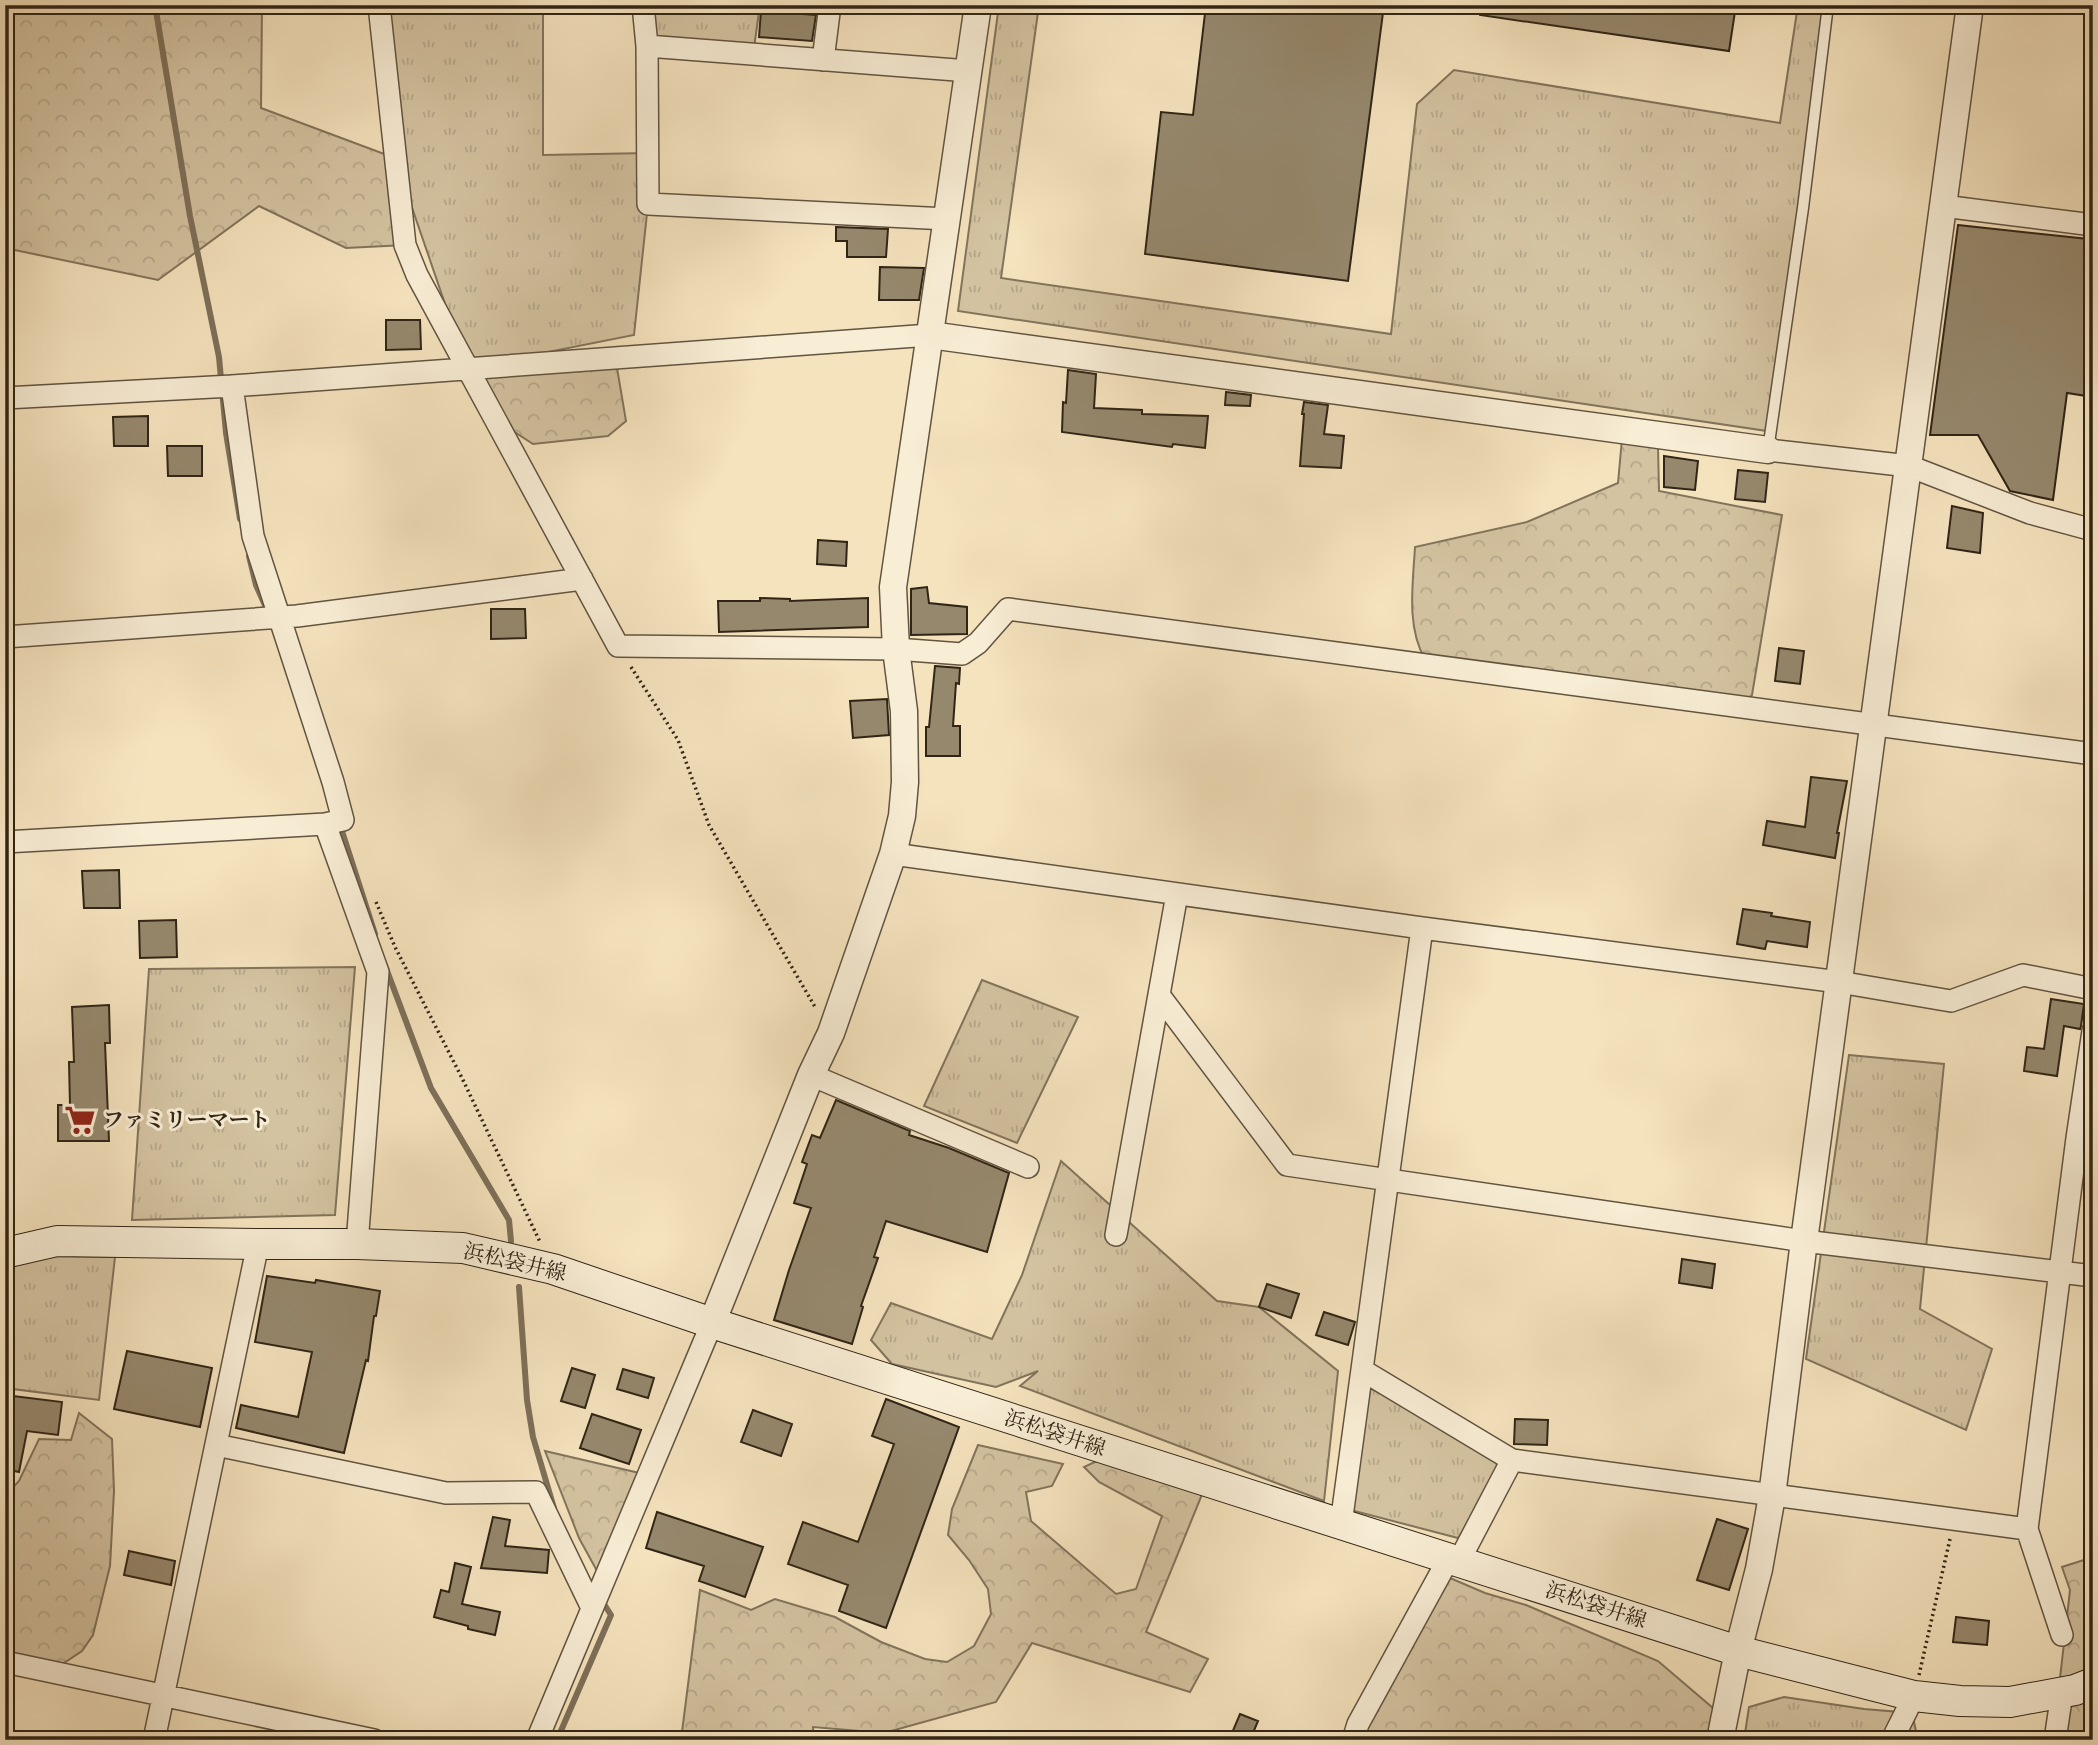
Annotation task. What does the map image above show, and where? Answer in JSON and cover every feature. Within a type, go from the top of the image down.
[{"type":"main road","name":"浜松袋井線","points":[[5,1252],[57,1241],[357,1244],[463,1248],[553,1269],[712,1323],[1738,1651],[1914,1696],[1960,1701],[2010,1702],[2062,1693],[2093,1682]]},
{"type":"street","points":[[379,5],[405,245],[417,275],[618,646],[897,649],[962,653],[978,643],[1008,609],[2093,754]]},
{"type":"street","points":[[643,5],[648,47],[648,204],[947,219]]},
{"type":"street","points":[[823,60],[830,5]]},
{"type":"street","points":[[537,1740],[712,1323],[811,1075],[831,1033],[893,854],[902,816],[905,782],[904,711],[893,587],[978,5]]},
{"type":"street","points":[[1720,1740],[1738,1651],[1759,1569],[1772,1496],[1970,5]]},
{"type":"street","points":[[648,47],[968,71]]},
{"type":"street","points":[[1943,206],[2093,225]]},
{"type":"street","points":[[5,398],[232,386],[930,335],[1768,450],[1909,466],[2030,513],[2093,530]]},
{"type":"street","points":[[232,386],[253,536],[333,782],[331,823],[378,972],[357,1244]]},
{"type":"street","points":[[5,637],[279,617],[582,579]]},
{"type":"street","points":[[5,842],[331,823]]},
{"type":"street","points":[[893,854],[1422,928],[1839,982],[1951,1001],[2024,975],[2093,989]]},
{"type":"street","points":[[1116,1235],[1177,894]]},
{"type":"street","points":[[1341,1524],[1422,928]]},
{"type":"street","points":[[1159,995],[1287,1165],[1804,1241],[2093,1276]]},
{"type":"street","points":[[2062,1635],[2027,1529],[2078,1126],[2093,1031]]},
{"type":"street","points":[[811,1075],[1028,1167]]},
{"type":"street","points":[[154,1740],[258,1244]]},
{"type":"street","points":[[1362,1370],[1512,1460],[2027,1529]]},
{"type":"street","points":[[216,1445],[446,1493],[536,1492],[592,1608]]},
{"type":"street","points":[[1353,1740],[1358,1724],[1512,1460]]},
{"type":"street","points":[[5,1662],[374,1740]]},
{"type":"street","points":[[2055,1740],[2062,1693]]},
{"type":"street","points":[[1892,1740],[1914,1696]]},
{"type":"lane","points":[[1768,450],[1803,208],[1828,5]]},
{"type":"path","points":[[618,646],[677,740],[709,825],[831,1033]]},
{"type":"path","points":[[374,896],[395,947],[462,1078],[553,1269]]},
{"type":"path","points":[[1914,1696],[1955,1520]]},
{"type":"green space","points":[[5,5],[262,5],[261,108],[395,158],[405,245],[346,248],[259,206],[158,280],[5,248]]},
{"type":"green space","points":[[379,5],[543,5],[543,155],[648,153],[648,204],[634,335],[467,368],[395,158]]},
{"type":"green space","points":[[643,5],[760,5],[753,55],[647,46]]},
{"type":"green space","points":[[999,5],[1039,5],[1001,278],[1391,334],[1417,104],[1454,70],[1780,123],[1798,5],[1832,5],[1774,432],[958,311]]},
{"type":"green space","points":[[617,368],[626,421],[608,436],[533,444],[496,420],[482,375]]},
{"type":"green space","points":[[1622,439],[1658,446],[1659,491],[1782,515],[1752,695],[1738,708],[1425,659],[1415,633],[1413,619],[1415,547],[1527,522],[1618,483]]},
{"type":"green space","points":[[355,967],[335,1215],[132,1220],[149,969]]},
{"type":"green space","points":[[982,980],[1078,1017],[1017,1143],[924,1106]]},
{"type":"green space","points":[[1849,1055],[1944,1064],[1920,1309],[1992,1349],[1966,1430],[1806,1359]]},
{"type":"green space","points":[[1061,1161],[1217,1301],[1259,1307],[1338,1371],[1324,1501],[1020,1386],[1038,1371],[996,1387],[892,1364],[871,1340],[891,1303],[992,1339],[1022,1275]]},
{"type":"green space","points":[[42,1256],[115,1257],[99,1400],[5,1388],[5,1268]]},
{"type":"green space","points":[[1360,1383],[1512,1460],[1458,1538],[1343,1508]]},
{"type":"green space","points":[[79,1413],[112,1439],[114,1491],[110,1566],[93,1635],[82,1651],[64,1663],[27,1666],[5,1658],[5,1496],[19,1481],[39,1439],[71,1440]]},
{"type":"green space","points":[[978,1445],[1063,1464],[1052,1486],[1026,1492],[1031,1521],[1116,1594],[1136,1589],[1162,1516],[1099,1482],[1084,1467],[1101,1459],[1203,1492],[1146,1632],[1208,1659],[1190,1692],[1032,1643],[996,1702],[884,1733],[813,1727],[814,1740],[681,1740],[700,1590],[751,1610],[775,1599],[835,1617],[881,1642],[925,1659],[947,1662],[974,1646],[991,1614],[988,1589],[948,1535],[952,1509]]},
{"type":"green space","points":[[545,1451],[648,1475],[603,1582],[579,1538]]},
{"type":"green space","points":[[2093,1557],[2093,1740],[2053,1740],[2070,1590],[2062,1567]]},
{"type":"green space","points":[[1450,1578],[1485,1593],[1526,1605],[1658,1661],[1727,1720],[1727,1740],[1358,1740],[1362,1725]]},
{"type":"green space","points":[[1784,1697],[1912,1713],[1918,1740],[1744,1740],[1749,1707]]},
{"type":"shaded area","points":[[684,5],[739,5],[737,14]]},
{"type":"building","points":[[1206,5],[1384,5],[1348,281],[1145,254],[1161,112],[1193,115]]},
{"type":"building","points":[[1480,5],[1736,5],[1729,51],[1480,15]]},
{"type":"building","points":[[761,11],[816,15],[812,41],[759,37]]},
{"type":"building","points":[[1958,225],[2088,239],[2087,247],[2093,247],[2093,397],[2067,393],[2053,500],[2010,491],[1978,435],[1930,435]]},
{"type":"building","points":[[836,227],[888,229],[886,257],[847,257],[847,241],[836,241]]},
{"type":"building","points":[[880,267],[924,268],[919,300],[879,300]]},
{"type":"building","points":[[386,320],[420,320],[421,349],[386,350]]},
{"type":"building","points":[[1068,370],[1096,374],[1094,408],[1142,410],[1142,414],[1208,416],[1205,448],[1173,444],[1172,447],[1062,432]]},
{"type":"building","points":[[1226,392],[1251,395],[1250,406],[1225,405]]},
{"type":"building","points":[[1304,402],[1328,405],[1324,434],[1344,436],[1341,468],[1300,466]]},
{"type":"building","points":[[148,416],[148,446],[114,446],[113,417]]},
{"type":"building","points":[[167,446],[202,446],[202,476],[168,476]]},
{"type":"building","points":[[1664,456],[1698,461],[1695,490],[1664,487]]},
{"type":"building","points":[[1738,470],[1768,473],[1765,502],[1735,499]]},
{"type":"building","points":[[1952,506],[1983,513],[1980,553],[1947,548]]},
{"type":"building","points":[[818,540],[847,542],[846,566],[817,564]]},
{"type":"building","points":[[927,587],[929,603],[967,607],[967,634],[911,635],[911,589]]},
{"type":"building","points":[[760,598],[790,601],[868,598],[868,627],[719,632],[718,601],[760,601]]},
{"type":"building","points":[[491,609],[525,609],[526,638],[491,639]]},
{"type":"building","points":[[1779,648],[1804,651],[1800,684],[1775,681]]},
{"type":"building","points":[[935,666],[960,668],[959,684],[956,683],[953,726],[960,726],[960,756],[926,756],[926,727],[929,727]]},
{"type":"building","points":[[887,699],[889,735],[853,738],[850,701]]},
{"type":"building","points":[[1811,777],[1847,781],[1835,858],[1763,845],[1767,821],[1805,827]]},
{"type":"building","points":[[119,870],[120,908],[84,908],[82,871]]},
{"type":"building","points":[[1743,909],[1810,922],[1807,947],[1767,941],[1765,949],[1737,944]]},
{"type":"building","points":[[176,920],[177,957],[140,958],[139,921]]},
{"type":"building","points":[[2051,999],[2084,1004],[2080,1029],[2064,1026],[2057,1076],[2024,1071],[2027,1047],[2044,1049]]},
{"type":"building","points":[[109,1005],[110,1043],[105,1043],[109,1141],[58,1141],[58,1105],[70,1105],[69,1062],[74,1062],[72,1007]]},
{"type":"building","points":[[836,1100],[910,1131],[909,1135],[1009,1173],[987,1252],[886,1221],[874,1257],[878,1258],[861,1306],[863,1307],[852,1344],[774,1320],[811,1208],[794,1203],[807,1164],[802,1162],[812,1135],[820,1138]]},
{"type":"building","points":[[1682,1259],[1715,1264],[1712,1288],[1679,1283]]},
{"type":"building","points":[[267,1276],[315,1283],[316,1280],[380,1291],[368,1361],[366,1360],[344,1453],[236,1428],[241,1405],[298,1417],[312,1352],[255,1342]]},
{"type":"building","points":[[1267,1284],[1299,1294],[1291,1318],[1259,1307]]},
{"type":"building","points":[[1324,1312],[1355,1322],[1348,1345],[1316,1335]]},
{"type":"building","points":[[127,1351],[212,1368],[200,1427],[114,1409]]},
{"type":"building","points":[[572,1368],[595,1375],[585,1408],[561,1401]]},
{"type":"building","points":[[623,1369],[654,1378],[648,1398],[617,1389]]},
{"type":"building","points":[[5,1395],[62,1402],[58,1435],[27,1431],[19,1472],[5,1469]]},
{"type":"building","points":[[886,1399],[959,1427],[886,1628],[839,1611],[848,1585],[788,1564],[803,1522],[858,1542],[894,1444],[872,1436]]},
{"type":"building","points":[[753,1410],[792,1424],[781,1456],[741,1442]]},
{"type":"building","points":[[592,1414],[641,1430],[629,1464],[580,1448]]},
{"type":"building","points":[[1515,1419],[1548,1420],[1547,1445],[1514,1444]]},
{"type":"building","points":[[657,1512],[763,1547],[745,1597],[699,1581],[704,1566],[646,1548]]},
{"type":"building","points":[[493,1517],[510,1520],[505,1546],[549,1550],[547,1573],[481,1568]]},
{"type":"building","points":[[1717,1519],[1748,1529],[1729,1590],[1697,1580]]},
{"type":"building","points":[[129,1551],[175,1561],[171,1585],[124,1575]]},
{"type":"building","points":[[455,1563],[471,1567],[462,1604],[500,1612],[495,1635],[434,1617],[441,1590],[449,1592]]},
{"type":"building","points":[[1956,1617],[1989,1621],[1987,1645],[1953,1642]]},
{"type":"building","points":[[1240,1714],[1258,1721],[1250,1740],[1229,1740]]},
{"type":"waterway","points":[[155,5],[190,216],[219,357],[226,433],[240,519]]},
{"type":"waterway","points":[[249,556],[256,585],[268,612]]},
{"type":"waterway","points":[[340,825],[375,934]]},
{"type":"waterway","points":[[386,968],[431,1088],[509,1220],[511,1241]]},
{"type":"waterway","points":[[519,1287],[527,1400],[533,1437],[554,1508]]},
{"type":"waterway","points":[[557,1740],[611,1615],[602,1601]]},
{"type":"place","name":"ファミリーマート","points":[[80,1120]]}]
